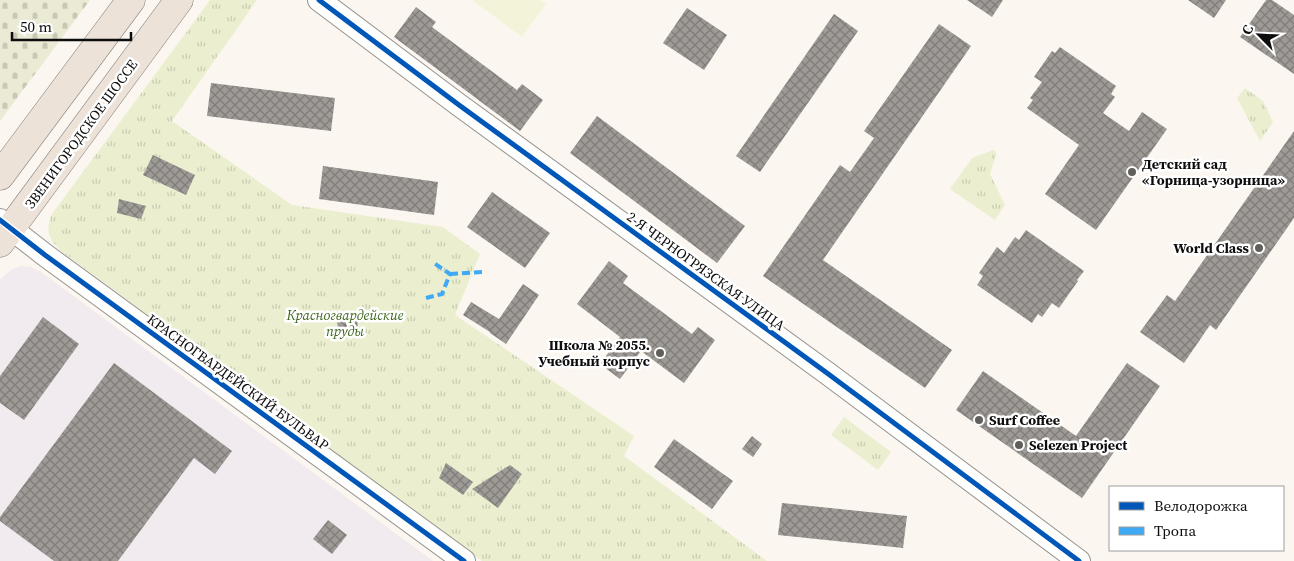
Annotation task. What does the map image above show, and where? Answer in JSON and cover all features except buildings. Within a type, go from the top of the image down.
[{"type":"main road","points":[[0,176],[131,0]]},
{"type":"main road","name":"ЗВЕНИГОРОДСКОЕ ШОССЕ","points":[[4,230],[179,0]]},
{"type":"street","name":"2-Я ЧЕРНОГРЯЗСКАЯ УЛИЦА","points":[[319,0],[1080,561]]},
{"type":"street","name":"КРАСНОГВАРДЕЙСКИЙ БУЛЬВАР","points":[[4,230],[45,255],[464,561]]},
{"type":"shaded area","points":[[20,266],[31,267],[41,272],[433,561],[0,561],[0,280],[11,270]]},
{"type":"green space","points":[[0,0],[90,0],[0,121]]},
{"type":"green space","name":"Красногвардейские пруды","points":[[210,0],[257,0],[172,121],[292,205],[443,227],[480,254],[455,315],[634,436],[624,456],[767,561],[482,561],[61,251],[53,242],[48,230],[52,214]]},
{"type":"green space","points":[[472,0],[540,0],[546,4],[522,37]]},
{"type":"green space","points":[[1245,88],[1263,101],[1273,122],[1260,141],[1237,98]]},
{"type":"green space","points":[[993,150],[996,155],[990,174],[1005,205],[995,220],[950,189],[972,158]]},
{"type":"green space","points":[[844,417],[891,452],[878,470],[831,435]]},
{"type":"marked path","points":[[426,298],[442,294],[450,274],[434,263]]},
{"type":"marked path","points":[[450,274],[482,272]]},
{"type":"cycle path","points":[[319,0],[459,105],[827,373],[1079,561]]},
{"type":"cycle path","points":[[0,220],[45,255],[464,561]]},
{"type":"place","name":"Детский сад «Горница-узорница»","points":[[1132,172]]},
{"type":"place","name":"World Class","points":[[1259,248]]},
{"type":"place","name":"Школа № 2055. Учебный корпус","points":[[660,353]]},
{"type":"place","name":"Surf Coffee","points":[[979,420]]},
{"type":"place","name":"Selezen Project","points":[[1019,445]]}]
